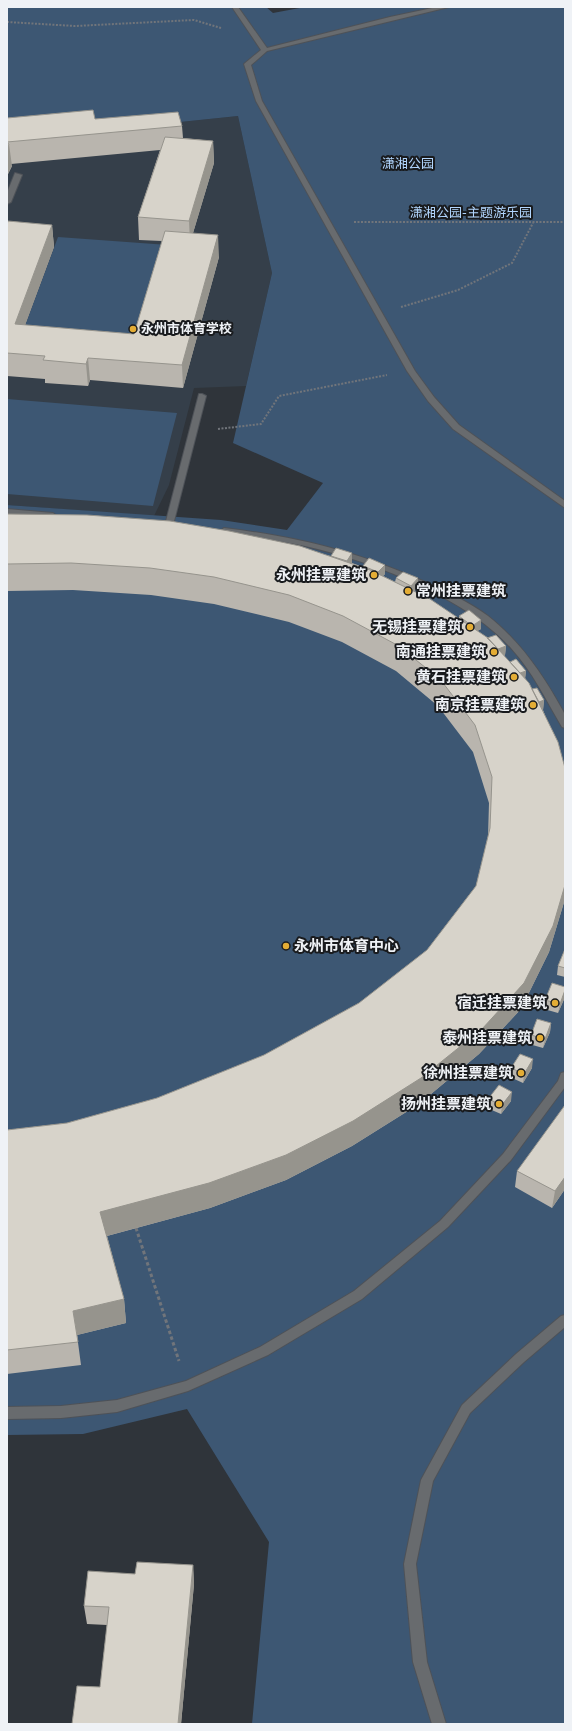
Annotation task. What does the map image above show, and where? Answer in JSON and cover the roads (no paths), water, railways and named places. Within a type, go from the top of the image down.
[{"type":"street","points":[[235,7],[265,50]]},
{"type":"street","points":[[446,7],[390,18],[265,50],[247,64],[260,101],[379,314],[412,371],[431,400],[456,426],[565,505]]},
{"type":"street","points":[[7,202],[18,175]]},
{"type":"street","points":[[169,525],[202,396]]},
{"type":"street","points":[[7,512],[63,516]]},
{"type":"street","points":[[215,530],[270,537],[328,549],[392,570],[451,597],[493,624],[526,658],[551,696],[565,725]]},
{"type":"street","points":[[7,1412],[61,1412],[117,1406],[188,1386],[264,1351],[358,1295],[449,1219],[507,1157],[565,1076]]},
{"type":"street","points":[[439,1724],[420,1662],[410,1564],[427,1480],[466,1409],[520,1358],[565,1320]]},
{"type":"place","name":"永州市体育学校","points":[[133,329]]},
{"type":"place","name":"永州挂票建筑","points":[[374,575]]},
{"type":"place","name":"常州挂票建筑","points":[[408,591]]},
{"type":"place","name":"无锡挂票建筑","points":[[470,627]]},
{"type":"place","name":"南通挂票建筑","points":[[494,652]]},
{"type":"place","name":"黄石挂票建筑","points":[[514,677]]},
{"type":"place","name":"南京挂票建筑","points":[[533,705]]},
{"type":"place","name":"永州市体育中心","points":[[286,946]]},
{"type":"place","name":"宿迁挂票建筑","points":[[555,1003]]},
{"type":"place","name":"泰州挂票建筑","points":[[540,1038]]},
{"type":"place","name":"徐州挂票建筑","points":[[521,1073]]},
{"type":"place","name":"扬州挂票建筑","points":[[499,1104]]},
{"type":"park label","name":"潇湘公园","points":[[408,164]]},
{"type":"park label","name":"潇湘公园-主题游乐园","points":[[471,213]]}]
